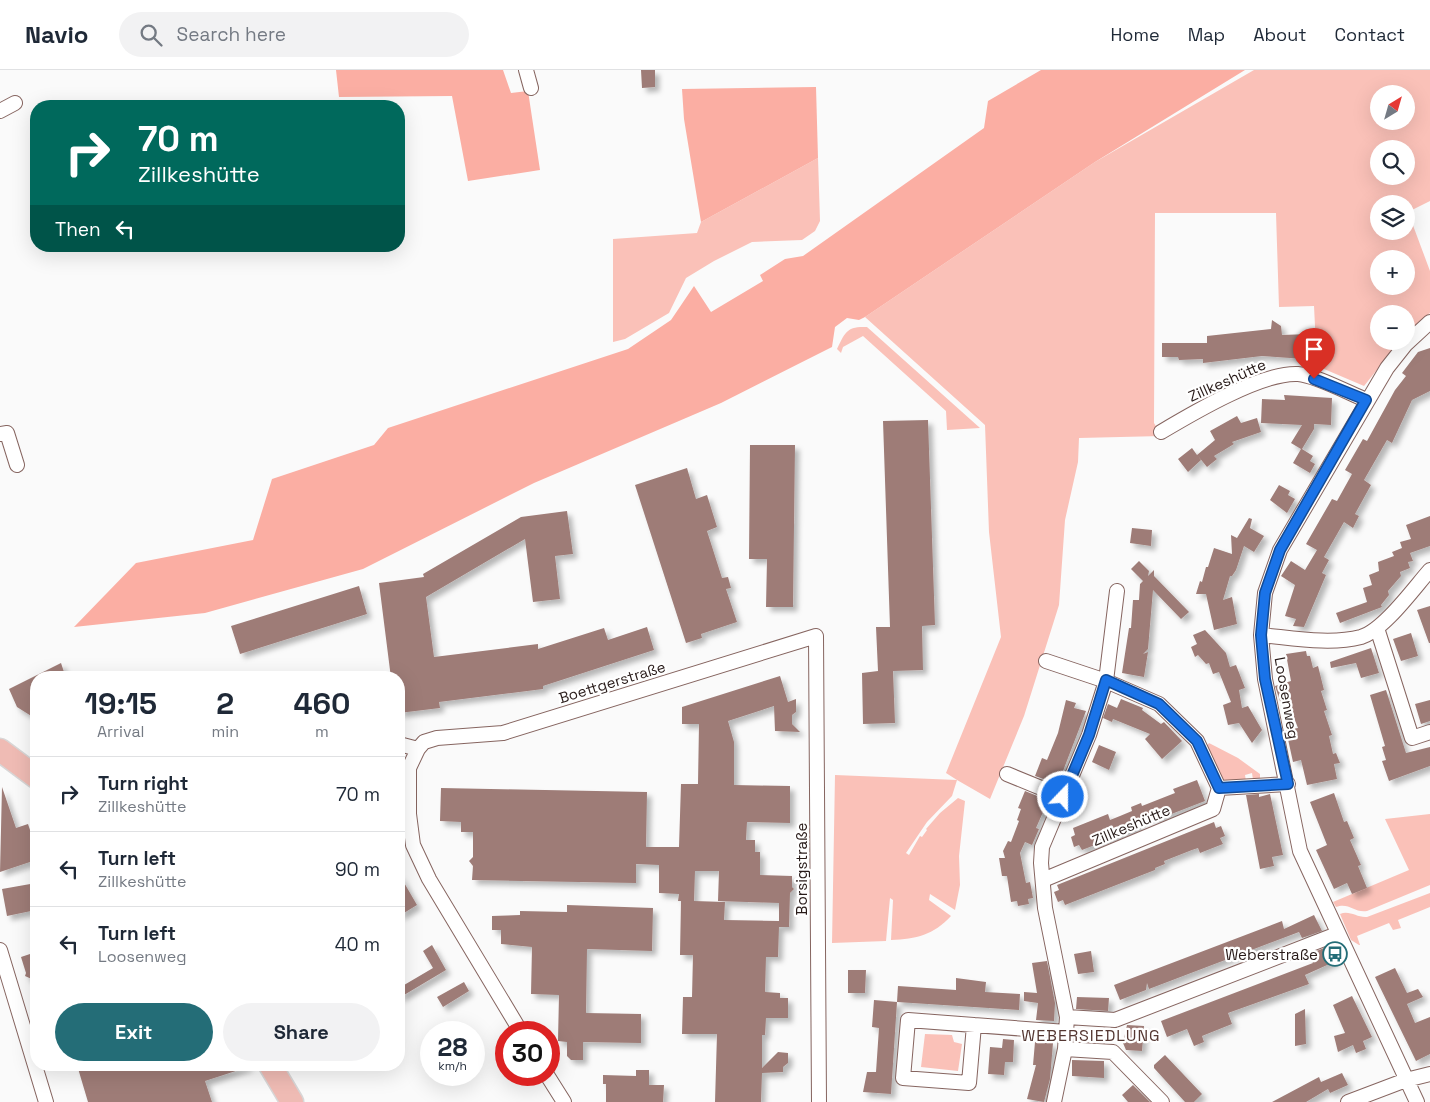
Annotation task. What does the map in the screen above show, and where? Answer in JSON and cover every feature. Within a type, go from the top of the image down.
[{"type":"main road","points":[[0,750],[30,772]]},
{"type":"main road","points":[[274,1071],[292,1102]]},
{"type":"street","points":[[526,70],[531,88]]},
{"type":"street","points":[[0,111],[16,103]]},
{"type":"street","name":"Loosenweg","points":[[1417,1102],[1337,934],[1300,851],[1288,784],[1265,679],[1261,635],[1265,593],[1280,550],[1366,400],[1406,344],[1430,322]]},
{"type":"street","name":"Zillkeshütte","points":[[1162,432],[1210,403],[1278,375],[1300,374],[1366,400]]},
{"type":"street","points":[[0,434],[7,433],[17,465]]},
{"type":"street","points":[[1261,635],[1334,640],[1362,637],[1377,628],[1430,570]]},
{"type":"street","points":[[1054,1102],[1065,1049],[1067,1017],[1045,908],[1041,863],[1042,847],[1089,735],[1106,680],[1117,591]]},
{"type":"street","points":[[1377,628],[1412,738],[1430,732]]},
{"type":"street","name":"Boettgerstraße","points":[[418,749],[424,742],[437,738],[503,732],[816,636]]},
{"type":"street","name":"Borsigstraße","points":[[816,636],[819,1102]]},
{"type":"street","points":[[1046,661],[1106,680],[1159,704],[1197,741],[1219,788],[1288,784]]},
{"type":"street","points":[[405,746],[418,749],[409,768],[409,814],[413,845],[428,878],[514,1021]]},
{"type":"street","points":[[1006,774],[1063,797]]},
{"type":"street","name":"Zillkeshütte","points":[[1043,880],[1213,809],[1219,788]]},
{"type":"street","points":[[1067,1017],[1114,1020],[1337,934]]},
{"type":"street","points":[[0,950],[30,1049]]},
{"type":"street","points":[[974,1025],[969,1083],[903,1078],[908,1020],[974,1025],[1066,1032]]},
{"type":"street","points":[[1065,1049],[1113,1052],[1162,1102]]},
{"type":"street","points":[[37,1071],[46,1102]]},
{"type":"street","points":[[1348,1102],[1406,1080],[1430,1074]]},
{"type":"street","points":[[554,1086],[564,1102]]},
{"type":"shaded area","points":[[336,70],[503,70],[511,93],[528,91],[540,170],[468,181],[452,96],[339,97]]},
{"type":"shaded area","points":[[1041,70],[1245,70],[1095,162],[865,317],[859,320],[847,318],[835,327],[832,347],[721,403],[534,483],[363,569],[205,613],[74,627],[136,563],[253,540],[272,479],[374,445],[388,428],[628,349],[671,320],[694,286],[711,312],[763,281],[760,275],[785,259],[803,256],[984,128],[988,101]]},
{"type":"shaded area","points":[[1254,70],[1430,70],[1430,201],[1415,208],[1415,195],[1370,195],[1370,240],[1415,240],[1415,231],[1430,271],[1430,313],[1415,326],[1415,305],[1370,305],[1370,350],[1393,350],[1364,386],[1317,366],[1314,306],[1279,307],[1276,213],[1155,213],[1154,423],[1162,436],[1079,438],[1078,462],[1065,520],[1059,605],[1024,716],[990,799],[946,773],[1001,637],[989,532],[985,425],[865,317],[1095,162]]},
{"type":"shaded area","points":[[816,87],[818,158],[701,222],[684,119],[682,89]]},
{"type":"shaded area","points":[[818,158],[820,221],[815,231],[802,240],[752,242],[714,261],[686,278],[669,313],[625,339],[613,342],[613,239],[697,233],[701,222]]},
{"type":"shaded area","points":[[867,327],[980,428],[947,430],[946,411],[863,336],[843,347],[841,353],[837,349],[850,329]]},
{"type":"shaded area","points":[[1209,743],[1238,758],[1260,774],[1260,778],[1253,780],[1252,773],[1245,775],[1246,781],[1222,783],[1206,747]]},
{"type":"shaded area","points":[[835,775],[957,780],[952,796],[927,822],[906,853],[909,855],[920,836],[922,837],[926,829],[940,813],[958,798],[965,801],[959,856],[960,885],[955,910],[930,894],[929,900],[951,916],[938,928],[917,937],[891,940],[893,900],[890,898],[886,941],[832,943]]},
{"type":"shaded area","points":[[1430,814],[1430,885],[1367,911],[1358,911],[1344,906],[1336,907],[1333,902],[1409,870],[1385,819]]},
{"type":"shaded area","points":[[1430,893],[1430,907],[1398,920],[1401,928],[1393,930],[1389,923],[1357,936],[1360,945],[1351,940],[1340,914],[1347,913],[1367,917]]},
{"type":"shaded area","points":[[925,1034],[952,1035],[954,1042],[962,1044],[958,1071],[921,1067]]},
{"type":"building","points":[[641,70],[655,70],[655,87],[642,88]]},
{"type":"building","points":[[1272,320],[1281,326],[1282,335],[1309,334],[1309,344],[1304,344],[1304,359],[1262,356],[1203,363],[1203,359],[1179,360],[1178,357],[1162,357],[1162,343],[1207,343],[1207,336],[1271,329]]},
{"type":"building","points":[[1430,348],[1430,391],[1412,400],[1392,443],[1387,440],[1364,480],[1371,485],[1355,514],[1359,516],[1353,528],[1344,522],[1324,557],[1329,560],[1322,573],[1326,575],[1304,627],[1293,626],[1296,619],[1285,616],[1295,585],[1281,576],[1291,561],[1305,570],[1317,550],[1306,544],[1332,499],[1337,501],[1352,474],[1345,470],[1363,439],[1367,441],[1395,390],[1406,376],[1402,373],[1418,352]]},
{"type":"building","points":[[1284,395],[1332,398],[1331,425],[1314,424],[1314,429],[1302,449],[1313,456],[1310,461],[1315,464],[1310,473],[1293,463],[1301,449],[1291,443],[1302,425],[1261,423],[1262,399],[1285,400]]},
{"type":"building","points":[[1237,416],[1241,423],[1257,418],[1261,432],[1232,442],[1234,444],[1214,456],[1217,459],[1207,467],[1198,456],[1201,460],[1188,472],[1178,459],[1192,448],[1197,455],[1215,440],[1210,431]]},
{"type":"building","points":[[928,420],[935,625],[922,626],[923,670],[893,671],[895,723],[863,724],[862,673],[878,671],[876,627],[890,627],[883,421]]},
{"type":"building","points":[[750,445],[795,445],[793,607],[766,607],[767,559],[749,559]]},
{"type":"building","points":[[687,468],[696,499],[707,495],[717,527],[707,531],[722,578],[728,577],[731,588],[726,589],[737,622],[701,634],[702,638],[686,643],[635,485]]},
{"type":"building","points":[[1279,485],[1290,491],[1288,495],[1295,499],[1287,513],[1270,500]]},
{"type":"building","points":[[567,511],[573,554],[555,556],[560,599],[533,602],[525,539],[426,597],[434,657],[538,644],[538,649],[604,628],[608,640],[647,627],[654,650],[543,686],[543,689],[439,702],[440,708],[405,712],[405,671],[390,671],[379,583],[424,577],[423,574],[521,517]]},
{"type":"building","points":[[1430,516],[1430,546],[1410,553],[1413,561],[1408,562],[1410,568],[1400,572],[1401,576],[1388,591],[1389,595],[1381,605],[1382,607],[1340,623],[1336,613],[1367,602],[1363,588],[1372,585],[1369,575],[1379,571],[1378,562],[1394,556],[1392,552],[1402,548],[1400,542],[1411,539],[1406,525]]},
{"type":"building","points":[[1249,518],[1252,519],[1250,528],[1264,536],[1254,552],[1244,546],[1236,570],[1230,576],[1223,600],[1232,597],[1237,624],[1214,630],[1206,594],[1196,594],[1200,581],[1202,582],[1214,548],[1232,554],[1231,535],[1237,538]]},
{"type":"building","points":[[1132,528],[1152,530],[1151,546],[1130,543]]},
{"type":"building","points":[[1139,561],[1149,571],[1148,576],[1154,570],[1154,576],[1189,612],[1181,619],[1153,590],[1148,649],[1143,654],[1148,652],[1144,677],[1122,673],[1129,628],[1131,628],[1133,600],[1139,600],[1140,584],[1143,581],[1131,569]]},
{"type":"building","points":[[359,586],[367,614],[240,654],[231,626]]},
{"type":"building","points":[[1430,606],[1430,643],[1429,643],[1417,610]]},
{"type":"building","points":[[1205,630],[1226,653],[1230,667],[1236,665],[1245,688],[1239,690],[1242,708],[1248,706],[1262,730],[1252,743],[1239,723],[1228,725],[1223,705],[1231,702],[1219,672],[1213,674],[1209,663],[1206,664],[1198,655],[1195,657],[1191,647],[1197,644],[1193,635]]},
{"type":"building","points":[[1411,633],[1418,656],[1401,661],[1393,639]]},
{"type":"building","points":[[1371,648],[1379,673],[1361,678],[1356,663],[1331,668],[1330,662]]},
{"type":"building","points":[[1306,651],[1307,656],[1310,656],[1313,668],[1318,666],[1324,690],[1321,691],[1327,710],[1324,711],[1332,735],[1329,736],[1333,754],[1336,753],[1340,763],[1334,764],[1337,779],[1307,785],[1301,760],[1293,762],[1286,730],[1298,728],[1286,697],[1281,704],[1275,686],[1291,681],[1286,654]]},
{"type":"building","points":[[61,663],[64,671],[45,671]]},
{"type":"building","points":[[780,676],[788,702],[796,699],[796,712],[792,715],[792,724],[800,732],[775,731],[774,706],[728,721],[734,742],[734,785],[790,786],[790,823],[747,822],[746,840],[755,840],[755,852],[760,852],[760,875],[792,876],[792,887],[794,889],[790,893],[789,927],[779,927],[778,957],[766,957],[765,992],[780,993],[780,998],[788,998],[788,1018],[766,1018],[765,1035],[762,1035],[762,1068],[778,1052],[788,1053],[788,1063],[783,1067],[783,1072],[762,1073],[761,1102],[715,1102],[717,1034],[682,1034],[683,997],[692,997],[693,955],[680,955],[681,901],[678,901],[679,894],[659,893],[659,865],[636,864],[636,883],[472,880],[473,866],[469,861],[473,857],[473,832],[461,832],[461,822],[440,821],[441,788],[647,792],[646,847],[679,847],[681,784],[698,784],[699,724],[682,724],[682,707]],"holes":[[[695,871],[719,871],[718,901],[779,903],[779,921],[724,920],[725,902],[694,901]]]},
{"type":"building","points":[[30,678],[30,715],[17,707],[9,689]]},
{"type":"building","points":[[1386,690],[1406,753],[1430,747],[1430,766],[1389,781],[1382,761],[1386,760],[1382,747],[1385,746],[1370,695]]},
{"type":"building","points":[[1121,699],[1143,708],[1142,710],[1161,724],[1164,722],[1182,741],[1162,759],[1145,739],[1150,734],[1113,719],[1112,722],[1103,718],[1108,704],[1117,708]]},
{"type":"building","points":[[1066,700],[1076,703],[1074,708],[1086,711],[1058,784],[1035,776],[1042,758],[1047,760],[1058,733]]},
{"type":"building","points":[[1430,700],[1430,721],[1421,724],[1415,704]]},
{"type":"building","points":[[1099,745],[1116,752],[1109,770],[1092,762]]},
{"type":"building","points":[[1197,780],[1205,801],[1156,820],[1154,816],[1137,823],[1139,828],[1082,850],[1079,845],[1074,847],[1071,837],[1075,835],[1073,828],[1108,814],[1110,820],[1132,811],[1131,807],[1141,803],[1142,806],[1175,793],[1173,789]]},
{"type":"building","points":[[2,787],[16,828],[28,824],[30,830],[30,862],[0,872]]},
{"type":"building","points":[[1025,791],[1047,800],[1047,803],[1036,828],[1039,829],[1032,845],[1025,842],[1020,853],[1026,883],[1030,882],[1033,898],[1028,899],[1029,904],[1018,906],[1017,901],[1011,902],[1007,876],[1002,876],[999,858],[1005,858],[1003,851],[1008,841],[1011,842],[1019,821],[1017,820],[1021,809],[1018,808]]},
{"type":"building","points":[[1334,793],[1344,822],[1347,821],[1354,838],[1350,840],[1361,865],[1358,866],[1367,888],[1352,894],[1347,883],[1334,889],[1316,850],[1327,845],[1310,802]]},
{"type":"building","points":[[1259,794],[1259,797],[1270,794],[1283,855],[1272,857],[1274,866],[1260,869],[1246,795]]},
{"type":"building","points":[[1214,822],[1216,828],[1221,826],[1225,836],[1220,838],[1223,844],[1200,853],[1198,848],[1192,850],[1164,861],[1165,864],[1155,868],[1155,870],[1065,905],[1063,900],[1058,902],[1054,892],[1059,890],[1057,885]]},
{"type":"building","points":[[30,884],[30,911],[7,916],[2,889]]},
{"type":"building","points":[[405,884],[417,905],[405,912]]},
{"type":"building","points":[[567,905],[653,908],[652,951],[587,949],[586,1013],[641,1014],[641,1043],[583,1042],[583,1060],[571,1060],[567,1056],[567,1042],[560,1041],[559,995],[531,994],[532,947],[501,944],[501,930],[492,930],[492,916],[520,915],[520,911],[567,912]]},
{"type":"building","points":[[1314,915],[1322,931],[1302,938],[1299,932],[1149,989],[1147,983],[1146,990],[1120,1000],[1114,985],[1282,921],[1284,929]]},
{"type":"building","points":[[432,945],[446,970],[405,994],[405,984],[433,968],[423,951]]},
{"type":"building","points":[[1329,946],[1336,961],[1305,975],[1309,984],[1228,1013],[1232,1024],[1202,1036],[1204,1042],[1194,1046],[1187,1029],[1167,1037],[1161,1021],[1313,963],[1309,954]]},
{"type":"building","points":[[1091,951],[1094,972],[1078,974],[1074,954]]},
{"type":"building","points":[[30,954],[30,978],[25,976],[26,973],[21,957]]},
{"type":"building","points":[[1047,961],[1055,1003],[1054,1021],[1036,1020],[1038,1003],[1024,1001],[1024,992],[1037,993],[1032,963]]},
{"type":"building","points":[[1395,968],[1407,993],[1418,989],[1423,997],[1407,1004],[1415,1023],[1430,1017],[1430,1054],[1416,1061],[1375,977]]},
{"type":"building","points":[[848,970],[866,970],[865,993],[848,993]]},
{"type":"building","points":[[956,978],[986,982],[985,992],[1020,994],[1019,1010],[897,1002],[898,986],[956,990]]},
{"type":"building","points":[[464,982],[469,991],[443,1007],[437,997]]},
{"type":"building","points":[[1352,996],[1372,1037],[1363,1041],[1366,1049],[1356,1053],[1353,1045],[1338,1052],[1334,1036],[1345,1033],[1333,1005]]},
{"type":"building","points":[[1077,997],[1109,998],[1108,1011],[1076,1009]]},
{"type":"building","points":[[874,1000],[897,1002],[891,1094],[863,1092],[867,1072],[876,1072],[879,1028],[872,1027]]},
{"type":"building","points":[[1305,1009],[1306,1044],[1295,1046],[1295,1014]]},
{"type":"building","points":[[1127,1025],[1144,1026],[1142,1051],[1126,1050],[1123,1043]]},
{"type":"building","points":[[1003,1039],[1014,1040],[1013,1062],[1005,1062],[1004,1075],[988,1074],[990,1047],[1002,1048]]},
{"type":"building","points":[[1035,1042],[1053,1043],[1050,1079],[1044,1102],[1027,1099],[1036,1065],[1033,1065]]},
{"type":"building","points":[[1165,1055],[1202,1094],[1194,1102],[1185,1102],[1154,1068],[1154,1065]]},
{"type":"building","points":[[1072,1060],[1104,1061],[1104,1078],[1072,1076]]},
{"type":"building","points":[[636,1070],[649,1070],[649,1085],[664,1085],[663,1102],[606,1102],[606,1084],[603,1084],[603,1075],[636,1076]]},
{"type":"building","points":[[79,1071],[236,1071],[205,1081],[212,1102],[88,1102]]},
{"type":"building","points":[[1342,1073],[1348,1085],[1330,1093],[1328,1089],[1306,1102],[1272,1102],[1319,1077],[1321,1082]]},
{"type":"building","points":[[1133,1085],[1150,1102],[1128,1102],[1122,1095]]},
{"type":"place","name":"Weberstraße","points":[[1335,954]]},
{"type":"district","name":"WEBERSIEDLUNG","points":[[1091,1035]]},
{"type":"route","points":[[1063,797],[1089,735],[1106,680],[1159,704],[1197,741],[1219,788],[1288,784],[1265,679],[1261,635],[1265,593],[1280,550],[1366,400],[1314,379]]}]
